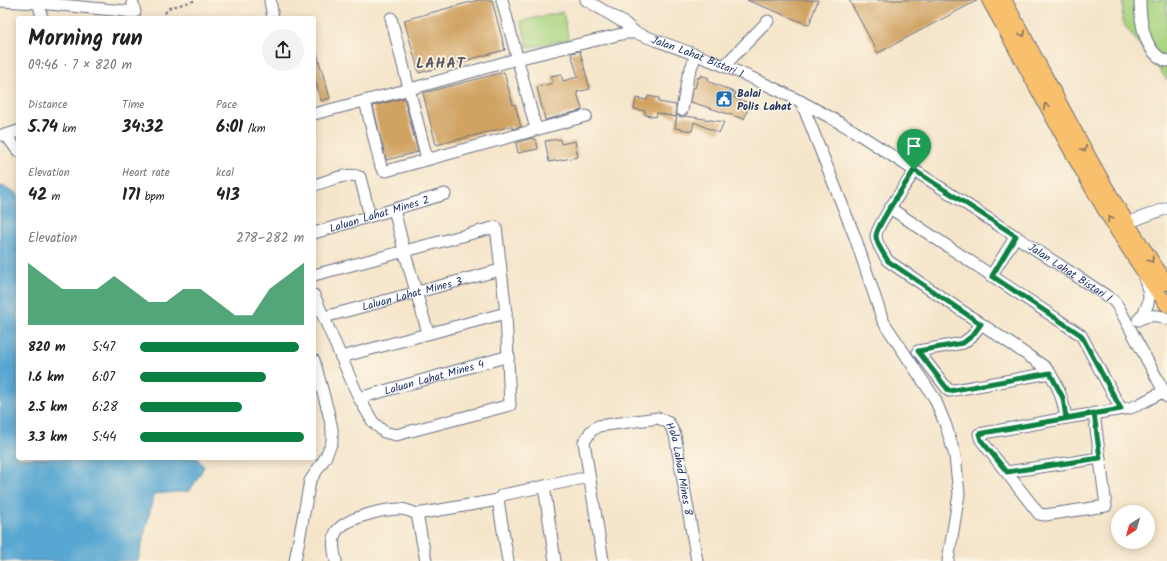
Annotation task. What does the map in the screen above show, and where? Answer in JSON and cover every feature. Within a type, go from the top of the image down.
[{"type":"main road","points":[[989,0],[1071,152],[1115,228],[1167,305]]},
{"type":"main road","points":[[1004,0],[1089,159],[1127,223],[1167,283]]},
{"type":"street","points":[[0,1],[38,2],[135,12],[132,0]]},
{"type":"street","points":[[270,0],[273,16]]},
{"type":"street","points":[[502,0],[536,129]]},
{"type":"street","name":"Jalan Lahat Bistari 1","points":[[586,0],[626,24],[636,32],[724,66],[801,101],[854,131],[1114,301],[1165,394]]},
{"type":"street","points":[[1140,0],[1140,16],[1144,33],[1150,47],[1157,55],[1167,61]]},
{"type":"street","points":[[38,2],[42,16]]},
{"type":"street","points":[[390,18],[410,89],[427,159]]},
{"type":"street","points":[[724,66],[768,21]]},
{"type":"street","points":[[316,113],[517,59],[636,32]]},
{"type":"street","points":[[682,110],[688,76],[696,55]]},
{"type":"street","points":[[365,101],[382,167],[383,170],[386,171],[586,116]]},
{"type":"street","points":[[801,101],[855,237],[883,322],[935,399],[946,426],[955,456],[959,494],[948,561]]},
{"type":"street","points":[[16,131],[3,135],[16,149]]},
{"type":"street","points":[[914,170],[881,222],[876,235],[880,248],[888,261],[1038,362],[1050,373],[1063,398],[1066,418]]},
{"type":"street","points":[[316,184],[348,175],[356,175],[360,177],[370,216]]},
{"type":"street","name":"Laluan Lahat Mines 2","points":[[316,232],[445,194]]},
{"type":"street","points":[[890,208],[1081,335],[1121,409]]},
{"type":"street","points":[[1127,223],[1167,208]]},
{"type":"street","points":[[394,209],[428,333]]},
{"type":"street","points":[[316,274],[404,250],[496,227],[506,313],[510,405],[396,435],[384,432],[373,422],[359,398],[316,299]]},
{"type":"street","points":[[992,276],[1016,236]]},
{"type":"street","points":[[1129,326],[1140,318],[1146,310],[1150,294],[1138,264]]},
{"type":"street","name":"Laluan Lahat Mines 3","points":[[324,317],[500,270]]},
{"type":"street","points":[[341,357],[506,313]]},
{"type":"street","points":[[1140,318],[1157,316],[1167,319]]},
{"type":"street","points":[[981,324],[972,336],[963,343],[918,351],[949,391],[1050,373]]},
{"type":"street","name":"Laluan Lahat Mines 4","points":[[359,398],[509,356]]},
{"type":"street","points":[[295,561],[310,481],[325,458],[332,442],[332,429],[316,367]]},
{"type":"street","points":[[1094,413],[1106,506],[1045,515],[1039,514],[981,440],[979,434],[1094,413],[1121,409],[1138,405],[1165,394]]},
{"type":"street","name":"Hala Lahad Mines 8","points":[[589,477],[584,442],[591,431],[598,426],[658,418],[669,423],[675,435],[697,561]]},
{"type":"street","points":[[1007,472],[1100,458]]},
{"type":"street","points":[[336,561],[333,542],[336,532],[340,527],[371,514],[401,509],[417,514],[498,500],[502,495],[589,477],[603,561]]},
{"type":"street","points":[[544,486],[555,561]]},
{"type":"street","points":[[498,500],[508,561]]},
{"type":"street","points":[[417,514],[426,561]]},
{"type":"path","points":[[163,16],[169,8],[197,0]]},
{"type":"green space","points":[[1123,0],[1167,0],[1167,80],[1122,22]]},
{"type":"green space","points":[[563,12],[569,39],[528,48],[521,21]]},
{"type":"water","points":[[2,186],[16,193],[16,460],[199,460],[204,467],[190,491],[154,494],[138,561],[0,561],[0,187]]},
{"type":"building","points":[[478,0],[492,0],[505,50],[419,73],[404,20]]},
{"type":"building","points":[[747,0],[818,0],[809,25]]},
{"type":"building","points":[[849,0],[978,0],[878,53]]},
{"type":"building","points":[[316,51],[330,98],[321,101],[316,83]]},
{"type":"building","points":[[580,51],[590,89],[577,92],[582,110],[545,120],[537,87],[553,83],[551,76],[561,74],[563,81],[578,77],[571,53]]},
{"type":"building","points":[[504,72],[521,127],[512,129],[512,126],[436,145],[423,93]]},
{"type":"building","points":[[701,75],[709,78],[708,80],[710,82],[736,93],[734,98],[750,104],[744,119],[691,102],[693,87],[695,88],[698,77],[700,78]]},
{"type":"building","points":[[648,96],[659,98],[658,102],[676,105],[676,117],[657,113],[656,117],[645,115],[645,111],[634,109],[636,98],[647,100]]},
{"type":"building","points":[[404,98],[418,152],[386,160],[373,106]]},
{"type":"building","points":[[677,115],[681,117],[685,116],[724,122],[719,133],[694,122],[692,131],[675,128]]},
{"type":"building","points":[[532,138],[536,139],[538,149],[518,153],[516,143]]},
{"type":"building","points":[[560,139],[561,144],[575,141],[578,157],[549,162],[545,141]]},
{"type":"place","name":"Balai Polis Lahat","points":[[724,99]]},
{"type":"district","name":"LAHAT","points":[[441,63]]},
{"type":"route","points":[[914,170],[881,222],[876,235],[880,248],[888,261],[981,324],[972,336],[963,343],[918,351],[949,391],[1050,373],[1063,398],[1066,418],[1094,413],[1100,458],[1007,472],[981,440],[979,434],[983,433],[1094,413],[1121,409],[1081,335],[992,276],[1016,236],[914,170]]}]
